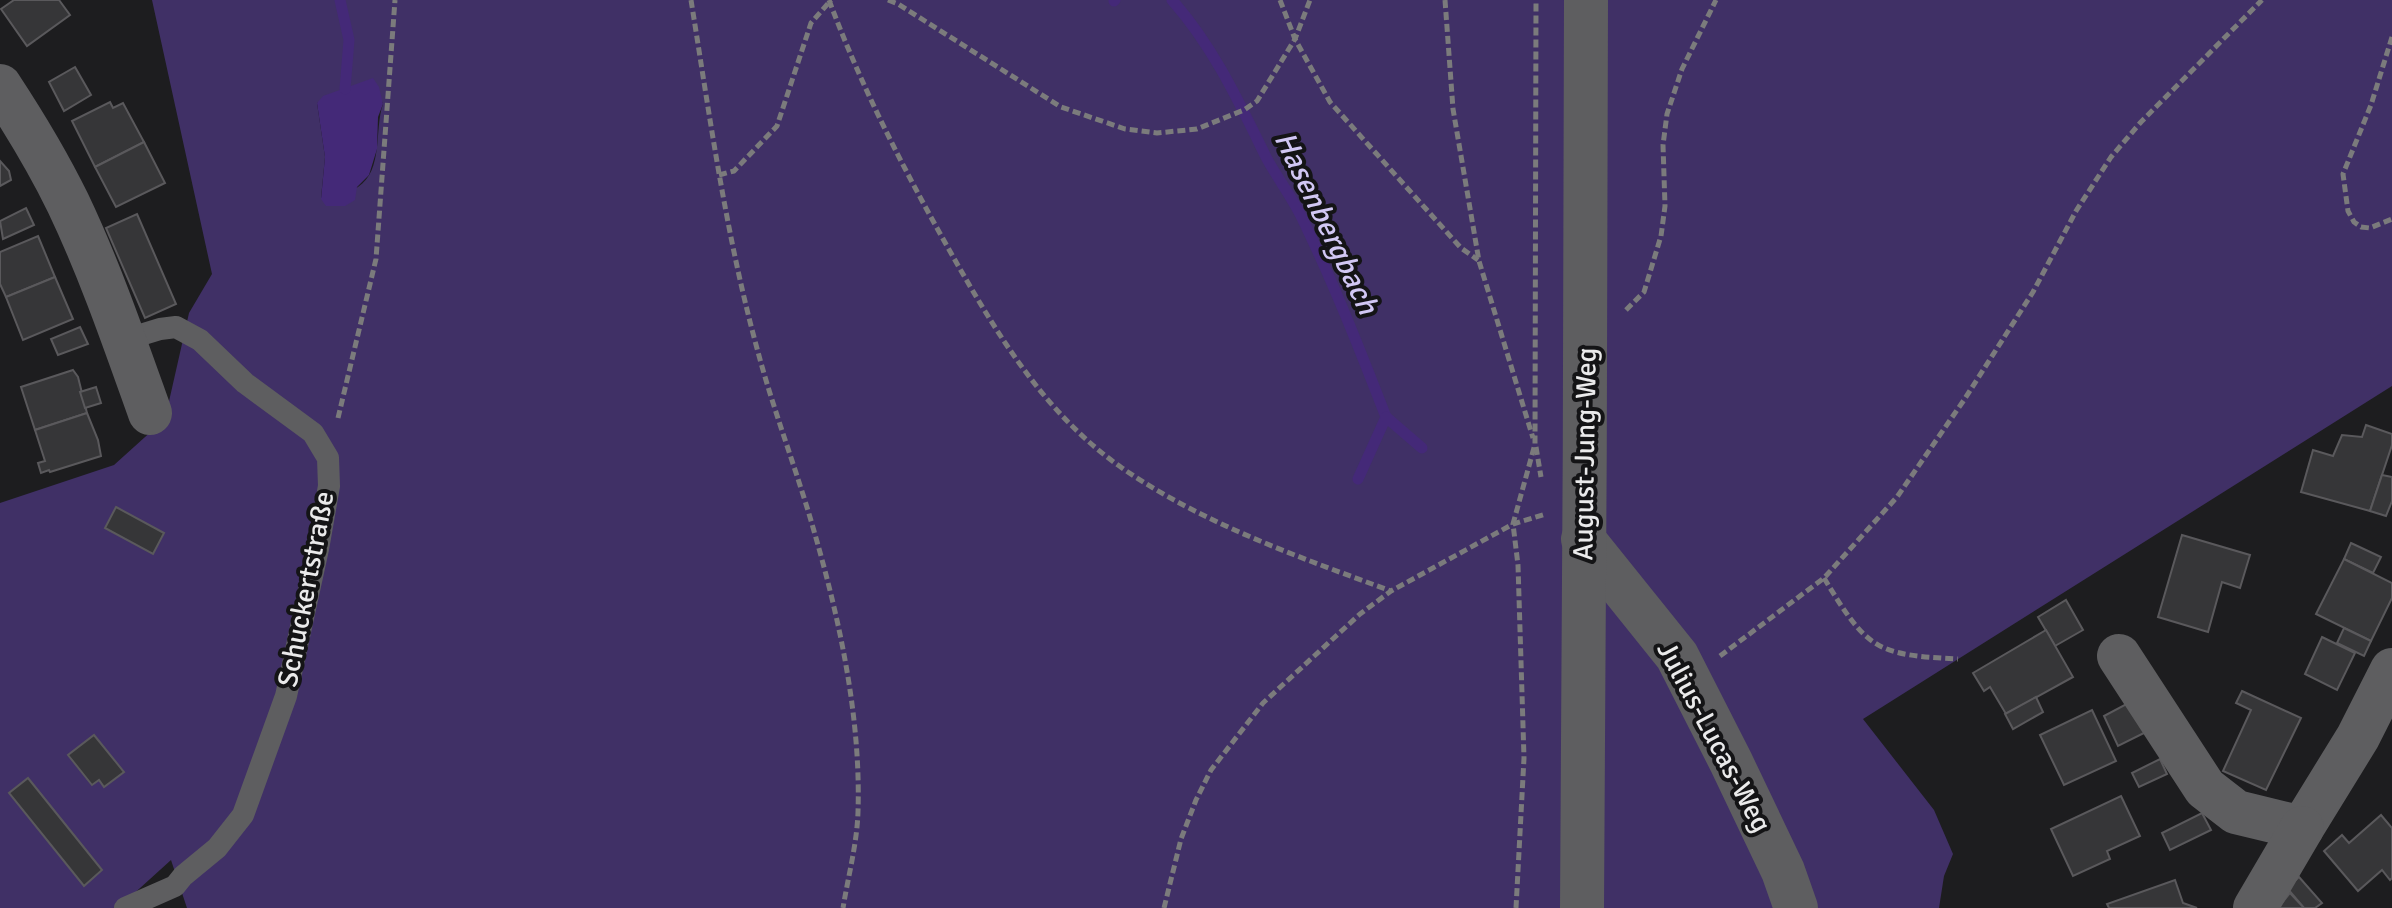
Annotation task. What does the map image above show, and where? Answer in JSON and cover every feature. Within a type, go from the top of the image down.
[{"type":"street","name":"August-Jung-Weg","points":[[1582,908],[1587,346],[1586,0]]},
{"type":"street","points":[[0,86],[68,203],[150,413]]},
{"type":"street","name":"Julius-Lucas-Weg","points":[[1583,539],[1677,656],[1783,871],[1796,908]]},
{"type":"street","points":[[2119,656],[2205,788],[2236,812],[2302,828]]},
{"type":"street","points":[[2255,908],[2358,737],[2392,670]]},
{"type":"lane","name":"Schuckertstraße","points":[[124,340],[176,327],[200,340],[245,383],[313,433],[328,458],[329,486],[286,696],[243,815],[217,848],[175,886],[125,908]]},
{"type":"lane","points":[[162,908],[175,886]]},
{"type":"path","points":[[328,458],[376,259],[395,0]]},
{"type":"path","points":[[691,0],[737,270],[758,354],[818,546],[838,628],[854,720],[858,815],[843,908]]},
{"type":"path","points":[[719,175],[734,171],[777,126],[811,23],[830,0],[861,82],[926,208],[1016,361],[1060,415],[1121,467],[1200,514],[1301,558],[1391,591]]},
{"type":"path","points":[[888,0],[1061,107],[1125,129],[1157,133],[1197,129],[1244,110],[1257,101],[1295,39],[1310,0]]},
{"type":"path","points":[[1280,0],[1295,39],[1330,102],[1461,248],[1479,261]]},
{"type":"path","points":[[1445,0],[1453,109],[1479,261],[1535,444],[1543,485]]},
{"type":"path","points":[[1516,908],[1524,758],[1518,565],[1513,524],[1535,444],[1536,0]]},
{"type":"path","points":[[1587,346],[1644,292],[1661,236],[1665,206],[1663,145],[1667,114],[1682,69],[1716,0]]},
{"type":"path","points":[[1689,679],[1824,578],[1897,497],[2033,292],[2076,211],[2111,157],[2141,122],[2262,0]]},
{"type":"path","points":[[2392,37],[2371,105],[2343,174],[2348,211],[2354,222],[2370,228],[2392,219]]},
{"type":"path","points":[[1164,908],[1181,839],[1211,770],[1235,735],[1290,676],[1391,591],[1513,524],[1548,513],[1546,499]]},
{"type":"path","points":[[1824,578],[1852,624],[1864,636],[1896,654],[1958,659]]},
{"type":"shaded area","points":[[152,0],[2392,0],[2392,386],[1863,719],[1934,810],[1953,854],[1944,876],[1939,908],[187,908],[171,860],[118,908],[0,908],[0,503],[114,465],[165,419],[189,313],[212,274]],"holes":[[[373,79],[383,104],[375,160],[366,180],[354,189],[321,198],[325,157],[317,103]]]},
{"type":"shaded area","points":[[373,78],[383,104],[378,117],[377,149],[369,175],[357,187],[355,200],[345,206],[326,206],[321,199],[325,157],[317,103],[323,96]]},
{"type":"building","points":[[14,0],[59,0],[70,15],[27,46],[1,9]]},
{"type":"building","points":[[75,67],[91,95],[64,111],[49,82]]},
{"type":"building","points":[[110,102],[113,108],[123,103],[144,142],[95,167],[72,121]]},
{"type":"building","points":[[144,142],[165,183],[116,207],[95,167]]},
{"type":"building","points":[[0,161],[9,171],[11,180],[0,186]]},
{"type":"building","points":[[26,208],[34,225],[3,239],[0,221]]},
{"type":"building","points":[[137,214],[176,304],[145,318],[106,228]]},
{"type":"building","points":[[38,236],[55,277],[6,297],[0,284],[0,252]]},
{"type":"building","points":[[55,277],[73,319],[23,340],[6,297]]},
{"type":"building","points":[[80,327],[88,344],[58,355],[51,339]]},
{"type":"building","points":[[73,370],[78,377],[87,413],[35,430],[21,387]]},
{"type":"building","points":[[96,387],[101,403],[85,408],[80,392]]},
{"type":"building","points":[[87,413],[101,456],[41,473],[38,463],[45,461],[35,430]]},
{"type":"building","points":[[2366,425],[2392,434],[2392,445],[2370,511],[2301,492],[2313,450],[2333,456],[2342,435],[2362,437]]},
{"type":"building","points":[[2382,475],[2392,477],[2392,501],[2386,516],[2370,511]]},
{"type":"building","points":[[116,507],[164,533],[153,554],[105,528]]},
{"type":"building","points":[[2182,535],[2250,555],[2240,588],[2222,582],[2208,632],[2158,617]]},
{"type":"building","points":[[2351,543],[2381,557],[2373,573],[2344,559]]},
{"type":"building","points":[[2344,559],[2392,583],[2392,598],[2371,641],[2316,614]]},
{"type":"building","points":[[2066,600],[2083,630],[2055,646],[2038,617]]},
{"type":"building","points":[[2344,628],[2371,641],[2364,656],[2337,643]]},
{"type":"building","points":[[2046,630],[2073,677],[2006,714],[1990,687],[1984,691],[1973,673]]},
{"type":"building","points":[[2322,637],[2355,653],[2337,690],[2305,674]]},
{"type":"building","points":[[2242,691],[2301,718],[2266,790],[2223,771],[2251,710],[2236,703]]},
{"type":"building","points":[[2036,697],[2043,712],[2013,729],[2005,714]]},
{"type":"building","points":[[2134,700],[2152,729],[2118,746],[2104,716]]},
{"type":"building","points":[[2092,710],[2116,761],[2064,785],[2040,735]]},
{"type":"building","points":[[94,735],[124,772],[104,787],[99,780],[92,785],[68,755]]},
{"type":"building","points":[[2160,759],[2167,774],[2139,787],[2132,773]]},
{"type":"building","points":[[28,778],[102,870],[84,886],[9,793]]},
{"type":"building","points":[[2121,796],[2140,836],[2107,851],[2110,859],[2073,876],[2051,829]]},
{"type":"building","points":[[2202,813],[2211,830],[2170,850],[2162,833]]},
{"type":"building","points":[[2381,815],[2392,828],[2392,878],[2390,880],[2382,870],[2358,891],[2324,851],[2342,835],[2349,843]]},
{"type":"building","points":[[2299,877],[2322,903],[2315,908],[2304,908],[2287,888]]},
{"type":"building","points":[[2175,880],[2183,903],[2197,908],[2109,908],[2107,904]]},
{"type":"building","points":[[2290,893],[2304,908],[2278,908]]},
{"type":"waterway","name":"Hasenbergbach","points":[[340,0],[349,40],[345,89]]},
{"type":"waterway","name":"Hasenbergbach","points":[[1172,0],[1213,55],[1266,157],[1299,212],[1336,293],[1386,417],[1358,479]]},
{"type":"waterway","points":[[1386,417],[1422,448]]}]
